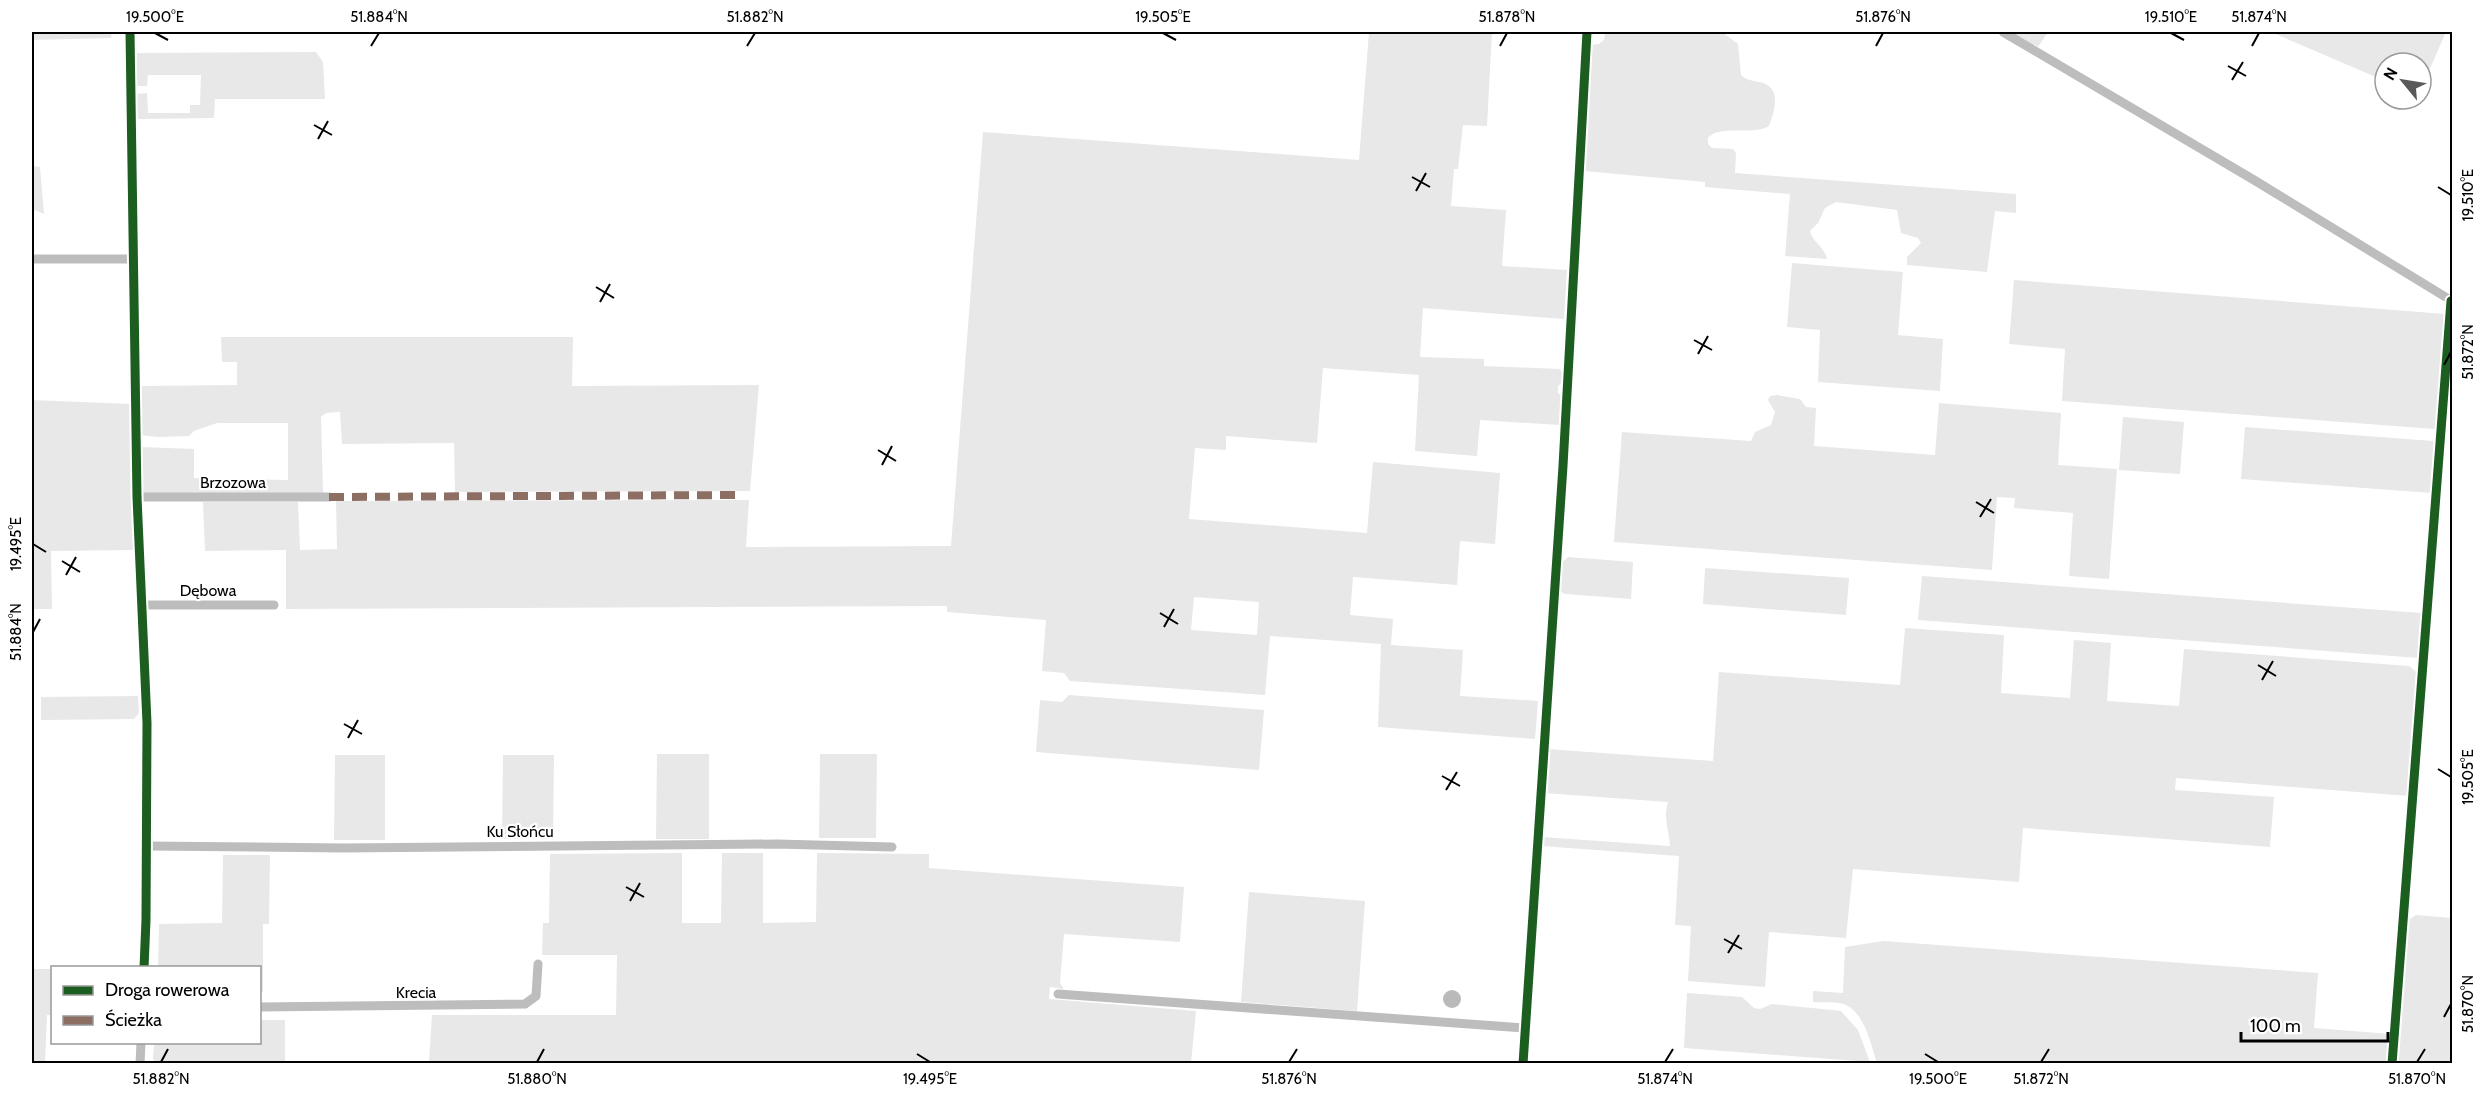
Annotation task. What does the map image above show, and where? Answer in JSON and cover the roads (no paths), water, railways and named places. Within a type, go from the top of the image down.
[{"type":"street","points":[[130,32],[137,497],[147,723],[144,966]]},
{"type":"street","points":[[1523,1064],[1563,466],[1587,32]]},
{"type":"street","points":[[2003,32],[2254,180],[2452,301],[2392,1064]]},
{"type":"street","points":[[32,259],[132,259]]},
{"type":"street","name":"Brzozowa","points":[[137,497],[328,497]]},
{"type":"street","name":"Dębowa","points":[[142,605],[274,605]]},
{"type":"street","name":"Ku Słońcu","points":[[147,846],[344,848],[777,844],[892,847]]},
{"type":"street","name":"Krecia","points":[[261,1007],[525,1004],[536,996],[538,964]]},
{"type":"street","points":[[1058,994],[1524,1028]]},
{"type":"street","points":[[140,1064],[141,1044]]}]
